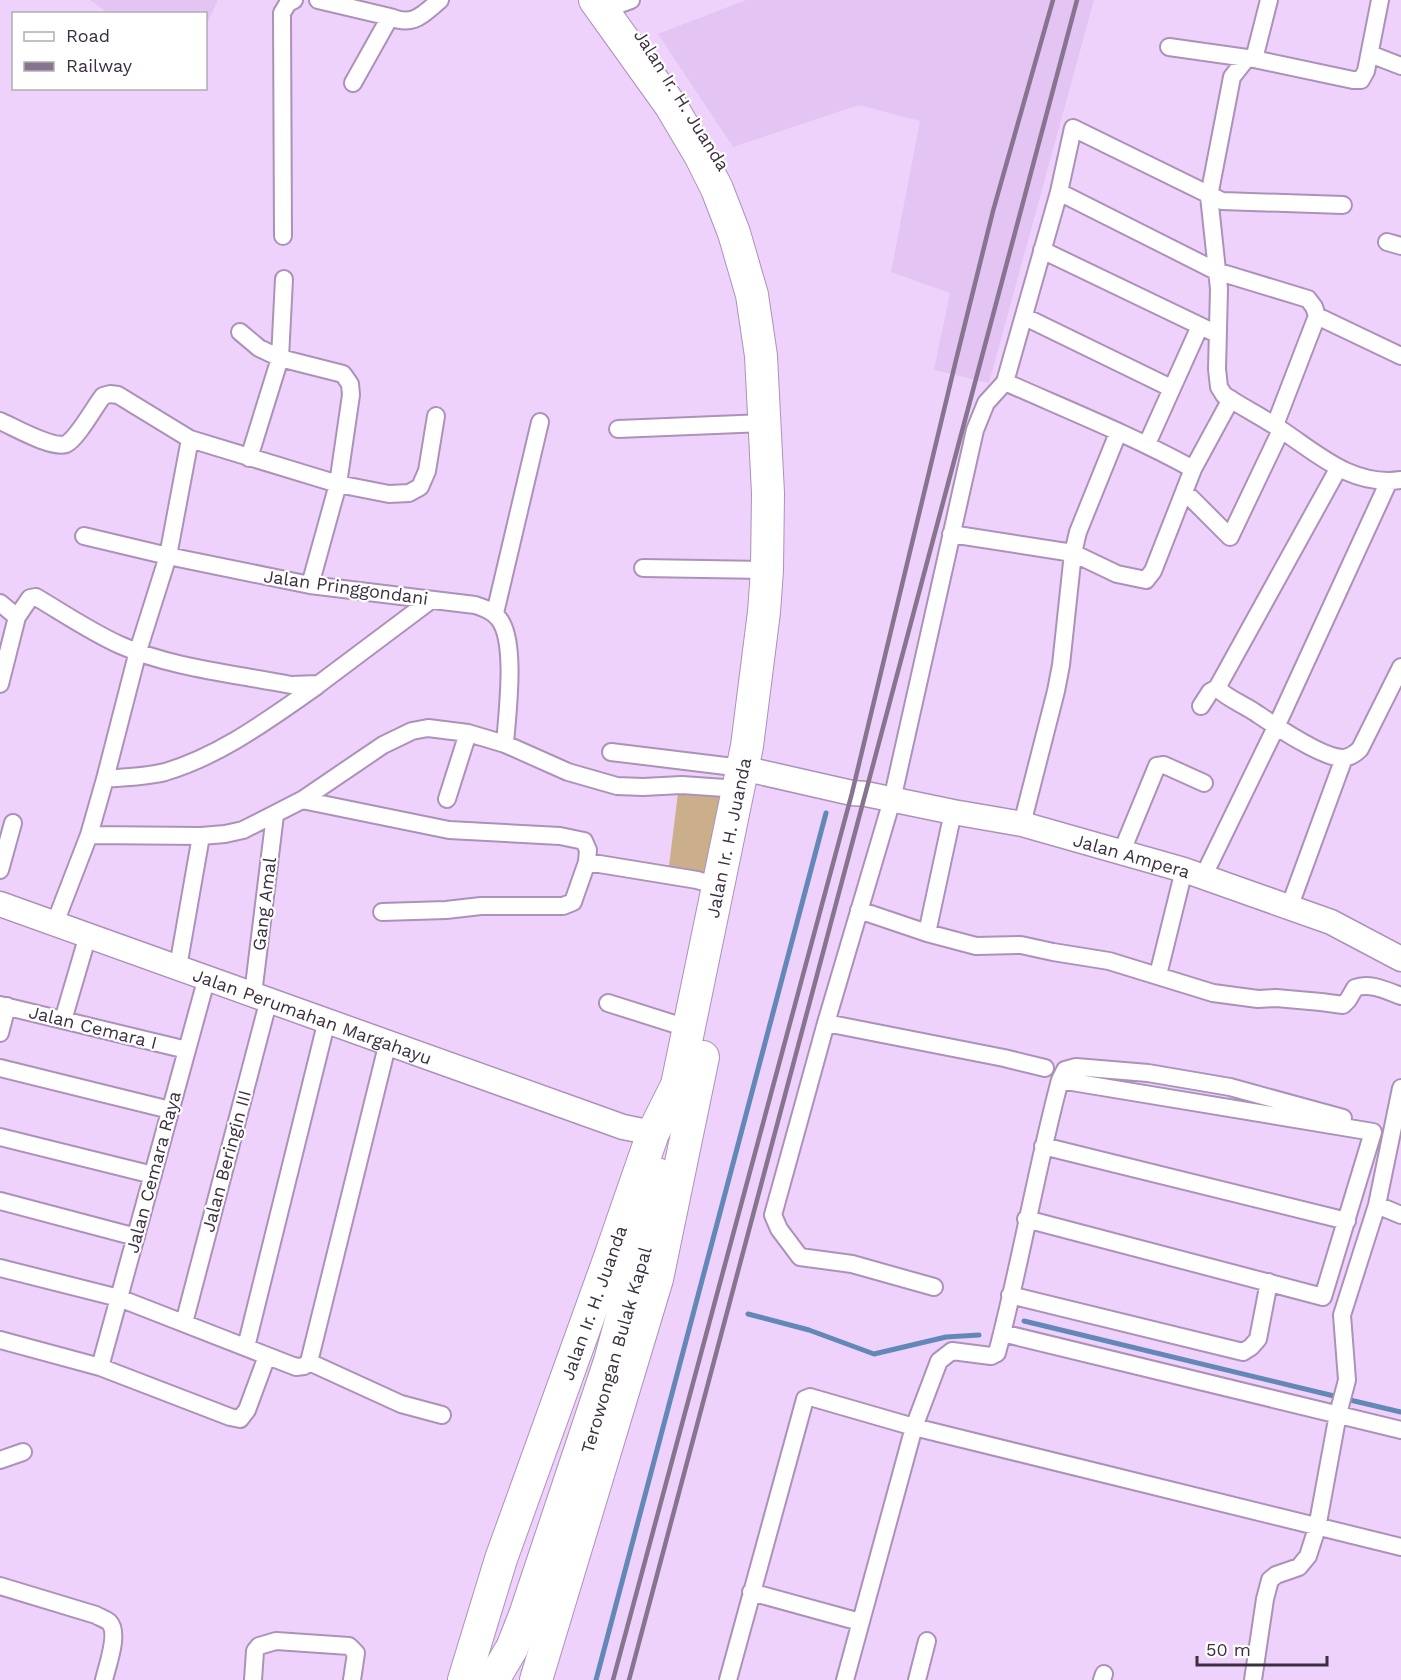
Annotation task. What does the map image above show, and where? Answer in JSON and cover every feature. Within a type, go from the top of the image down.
[{"type":"highway","name":"Jalan Ir. H. Juanda","points":[[536,1680],[657,1280],[699,1024],[747,776],[780,632],[786,571],[788,494],[784,422],[777,342],[759,248],[742,203],[616,1]]},
{"type":"highway","name":"Jalan Ir. H. Juanda","points":[[464,1680],[501,1558],[610,1257],[638,1130],[676,1085],[699,1024],[717,886],[747,776],[767,570],[766,423],[761,356],[752,295],[734,233],[717,189],[708,151]]},
{"type":"highway","name":"Terowongan Bulak Kapal","points":[[518,1680],[616,1353],[699,1024]]},
{"type":"highway","name":"Terowongan Bulak Kapal","points":[[493,1680],[512,1648],[525,1615],[610,1361],[636,1266],[676,1085]]},
{"type":"street","points":[[283,236],[282,13],[288,3],[294,0]]},
{"type":"street","points":[[318,0],[399,21],[415,21],[441,0]]},
{"type":"street","points":[[1158,975],[1194,873],[1276,727],[1395,480],[1359,476],[1338,469],[1224,395],[1219,387],[1217,334],[1219,300],[1209,196],[1232,77],[1250,58],[1269,0]]},
{"type":"street","points":[[1169,47],[1250,58],[1361,80],[1366,71],[1380,0]]},
{"type":"street","points":[[353,83],[390,17]]},
{"type":"street","points":[[1370,54],[1401,66]]},
{"type":"street","points":[[934,1287],[852,1264],[800,1257],[779,1229],[773,1215],[826,1023],[892,800],[975,430],[986,403],[1005,382],[1059,192],[1073,128],[1222,201],[1344,204]]},
{"type":"street","points":[[1059,192],[1216,271],[1308,299],[1314,306],[1317,316],[1278,428],[1230,537],[1191,498],[1184,494]]},
{"type":"street","points":[[1042,250],[1217,334]]},
{"type":"street","points":[[249,459],[280,358],[284,279]]},
{"type":"street","points":[[1024,316],[1172,388]]},
{"type":"street","points":[[1317,316],[1401,356]]},
{"type":"street","points":[[1147,444],[1200,326]]},
{"type":"street","points":[[240,332],[259,348],[280,358],[343,374],[350,384],[338,484],[310,585]]},
{"type":"street","points":[[1005,382],[1147,444],[1193,469]]},
{"type":"street","points":[[0,421],[54,444],[65,444],[73,438],[103,396],[118,395],[190,439],[249,459],[338,484],[389,494],[409,493],[420,487],[427,471],[436,416]]},
{"type":"street","points":[[951,534],[1073,553],[1117,574],[1146,580],[1153,571],[1193,469],[1231,399]]},
{"type":"street","points":[[505,744],[510,675],[506,639],[501,621],[495,613],[540,422]]},
{"type":"street","points":[[618,429],[766,423]]},
{"type":"street","points":[[1022,824],[1058,682],[1073,553],[1078,532],[1118,433]]},
{"type":"street","points":[[59,914],[88,835],[138,651],[168,556],[190,439]]},
{"type":"street","points":[[1201,706],[1210,692],[1217,688],[1338,469]]},
{"type":"street","name":"Jalan Pringgondani","points":[[84,536],[310,585],[475,604],[495,613]]},
{"type":"street","points":[[643,568],[767,570]]},
{"type":"street","points":[[0,684],[17,617],[30,598],[36,597],[120,645],[138,651],[194,667],[291,685],[319,684]]},
{"type":"street","points":[[105,779],[162,773],[198,760],[242,736],[319,684],[431,600]]},
{"type":"street","points":[[0,603],[17,617]]},
{"type":"street","points":[[1217,688],[1276,727],[1327,754],[1344,758],[1355,754],[1360,749],[1401,667]]},
{"type":"street","points":[[88,835],[201,837],[243,830],[302,801],[383,745],[412,732],[428,728],[468,733],[505,744],[568,772],[616,786],[682,785],[747,776]]},
{"type":"street","points":[[447,799],[468,733]]},
{"type":"street","points":[[611,752],[747,776]]},
{"type":"street","points":[[1289,908],[1344,758]]},
{"type":"street","points":[[1122,851],[1157,766],[1164,765],[1204,783]]},
{"type":"street","name":"Jalan Ampera","points":[[747,776],[866,794],[1022,824],[1122,851],[1194,873],[1331,922],[1401,959]]},
{"type":"street","points":[[302,801],[449,830],[574,838],[584,841],[588,850],[588,862],[573,902],[563,906],[481,906],[446,910],[382,912]]},
{"type":"street","points":[[927,933],[953,812]]},
{"type":"street","name":"Gang Amal","points":[[258,981],[275,815]]},
{"type":"street","points":[[0,870],[14,823]]},
{"type":"street","points":[[181,950],[201,837]]},
{"type":"street","points":[[588,862],[697,880],[717,886]]},
{"type":"street","name":"Jalan Perumahan Margahayu","points":[[0,904],[59,914],[88,934],[181,950],[207,977],[258,981],[327,1020],[638,1130]]},
{"type":"street","points":[[859,910],[927,933],[976,946],[1021,945],[1109,961],[1213,993],[1258,999],[1287,999],[1342,1005],[1355,987],[1362,985],[1401,996]]},
{"type":"street","points":[[63,1020],[88,934]]},
{"type":"street","name":"Jalan Cemara Raya","points":[[100,1367],[207,977]]},
{"type":"street","name":"Jalan Beringin III","points":[[184,1323],[258,981]]},
{"type":"street","points":[[608,1003],[699,1024]]},
{"type":"street","points":[[0,1033],[3,1006]]},
{"type":"street","name":"Jalan Cemara I","points":[[3,1006],[187,1050]]},
{"type":"street","points":[[246,1347],[327,1020]]},
{"type":"street","points":[[826,1023],[1045,1068]]},
{"type":"street","points":[[0,1268],[119,1298],[296,1367],[304,1366],[309,1362],[388,1042]]},
{"type":"street","points":[[845,1680],[914,1427],[939,1361],[952,1351],[991,1356],[997,1353],[1043,1146],[1060,1080],[1065,1070],[1076,1067],[1148,1073],[1230,1087],[1393,1131]]},
{"type":"street","points":[[0,1068],[170,1110]]},
{"type":"street","points":[[1026,1219],[1323,1297],[1373,1132],[1060,1080]]},
{"type":"street","points":[[1253,1680],[1270,1580],[1276,1575],[1299,1567],[1308,1556],[1317,1528],[1338,1414],[1347,1380],[1342,1315],[1377,1205],[1401,1088]]},
{"type":"street","points":[[0,1137],[153,1175]]},
{"type":"street","points":[[1043,1146],[1347,1221]]},
{"type":"street","points":[[0,1201],[136,1237]]},
{"type":"street","points":[[1377,1205],[1401,1215]]},
{"type":"street","points":[[1010,1295],[1243,1352],[1258,1339],[1269,1282]]},
{"type":"street","points":[[1002,1333],[1401,1430]]},
{"type":"street","points":[[0,1340],[100,1367],[240,1419],[247,1410],[267,1356]]},
{"type":"street","points":[[309,1362],[401,1404],[442,1415]]},
{"type":"street","points":[[728,1680],[805,1399],[816,1398],[914,1427],[1401,1547]]},
{"type":"street","points":[[0,1460],[23,1452]]},
{"type":"street","points":[[0,1586],[96,1615],[110,1622],[114,1640],[104,1680]]},
{"type":"street","points":[[752,1592],[860,1622]]},
{"type":"street","points":[[253,1680],[255,1651],[259,1646],[276,1641],[349,1646],[356,1653],[352,1680]]},
{"type":"street","points":[[916,1680],[927,1641]]},
{"type":"shaded area","points":[[90,0],[218,0],[207,23],[207,12],[107,12]]},
{"type":"shaded area","points":[[746,0],[1094,0],[989,383],[934,370],[950,293],[891,272],[920,121],[859,105],[733,147],[658,34]]},
{"type":"shaded area","points":[[678,793],[729,797],[708,874],[669,866]]},
{"type":"waterway","points":[[596,1680],[826,813]]},
{"type":"waterway","points":[[748,1314],[809,1330],[874,1354],[946,1337],[979,1335]]},
{"type":"waterway","points":[[1024,1321],[1334,1396]]},
{"type":"waterway","points":[[1350,1400],[1401,1412]]},
{"type":"railway","points":[[613,1680],[852,793],[993,211],[1053,0]]},
{"type":"railway","points":[[629,1680],[1077,0]]}]
